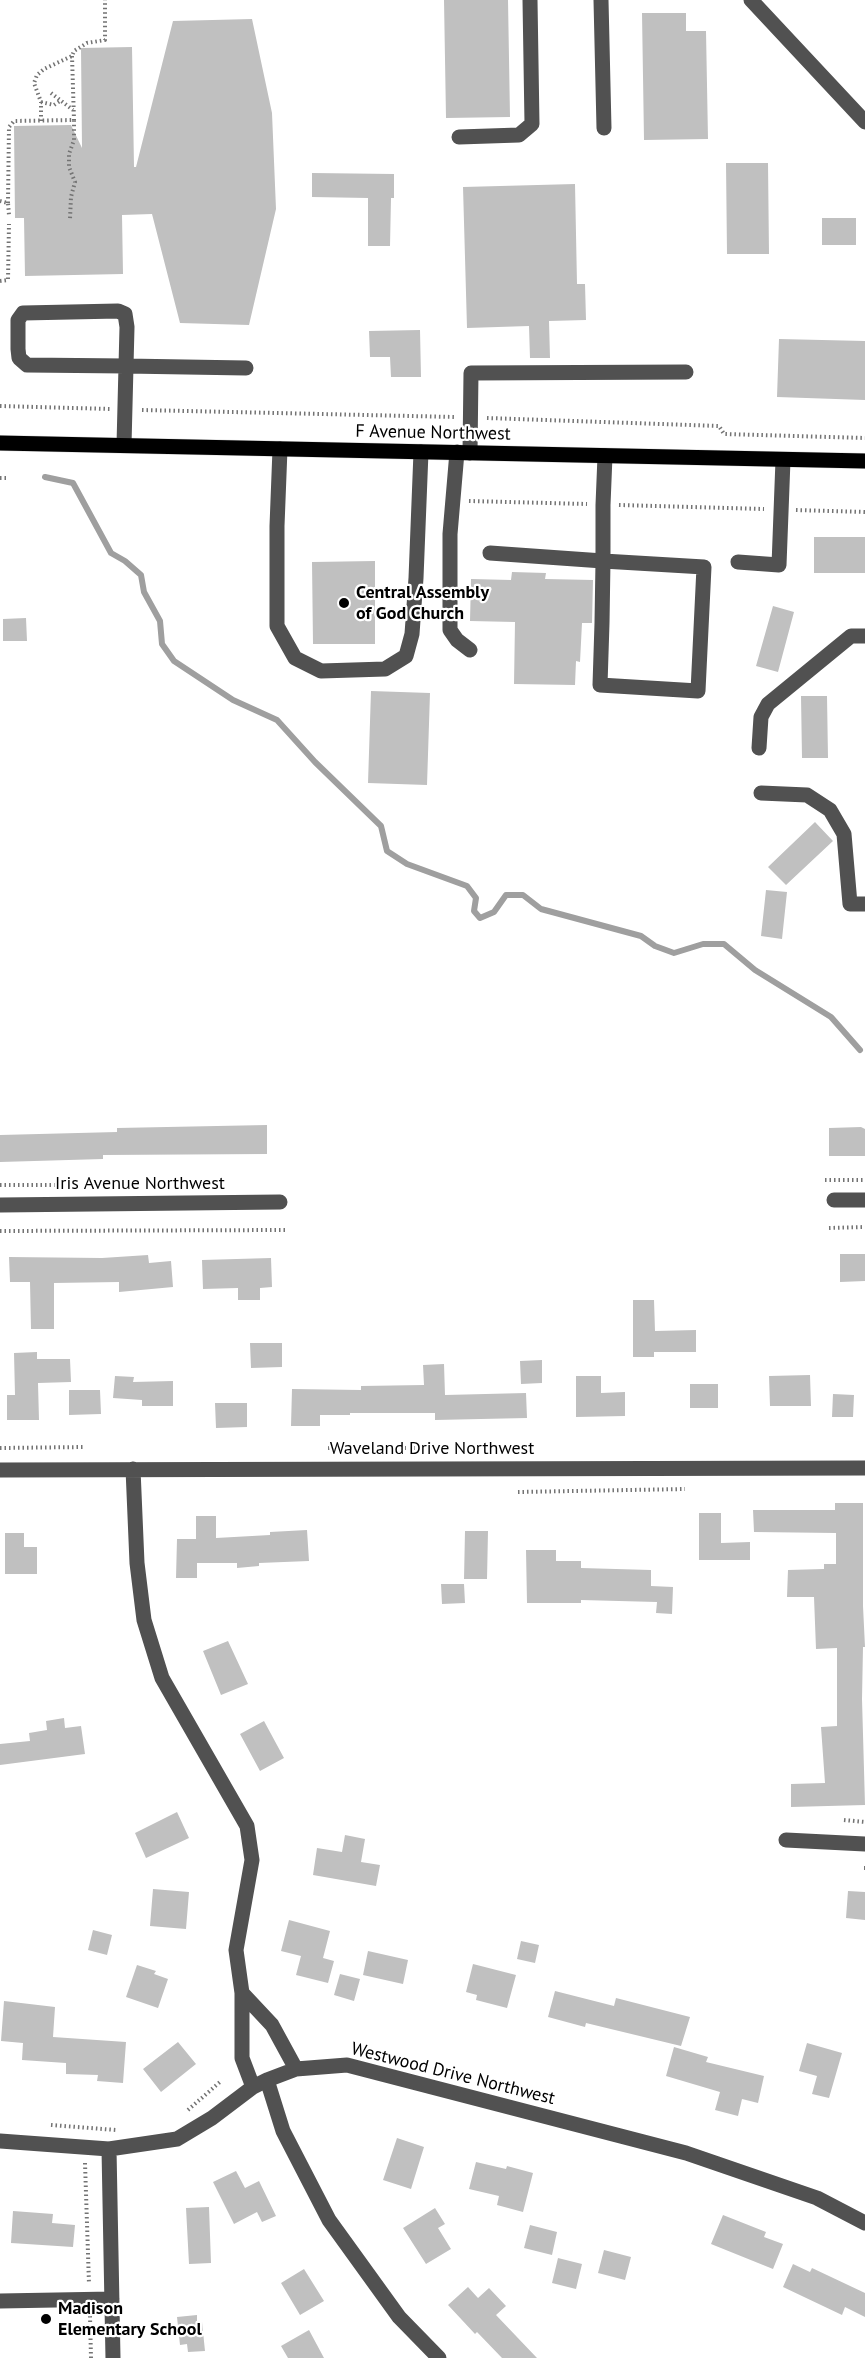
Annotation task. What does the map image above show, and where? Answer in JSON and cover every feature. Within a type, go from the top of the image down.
[{"type":"main road","name":"F Avenue Northwest","points":[[0,443],[865,461]]},
{"type":"street","points":[[459,137],[519,135],[532,124],[530,0]]},
{"type":"street","points":[[601,0],[604,128]]},
{"type":"street","points":[[751,0],[865,122]]},
{"type":"street","points":[[124,445],[125,409],[126,366],[127,327],[124,314],[118,311],[23,313],[18,320],[19,358],[27,365],[126,366],[246,368]]},
{"type":"street","points":[[470,650],[457,640],[450,630],[450,544],[453,501],[470,418],[471,373],[686,372]]},
{"type":"street","points":[[280,449],[277,626],[295,658],[321,671],[385,669],[406,656],[412,634],[416,589],[421,452]]},
{"type":"street","points":[[490,553],[603,561],[704,567],[698,691],[600,685],[603,561],[603,505],[605,456]]},
{"type":"street","points":[[738,562],[779,565],[783,460]]},
{"type":"street","points":[[759,748],[760,717],[768,704],[858,636]]},
{"type":"street","points":[[761,792],[807,795],[830,810],[844,834],[858,904]]},
{"type":"street","points":[[834,1200],[865,1200]]},
{"type":"street","name":"Iris Avenue Northwest","points":[[0,1204],[280,1202]]},
{"type":"street","name":"Waveland Drive Northwest","points":[[0,1470],[865,1468]]},
{"type":"street","points":[[133,1469],[137,1563],[144,1620],[162,1678],[247,1826],[252,1860],[236,1950],[242,1993],[242,2058],[253,2087]]},
{"type":"street","points":[[786,1840],[865,1844]]},
{"type":"street","points":[[242,1993],[272,2025],[296,2069]]},
{"type":"street","name":"Westwood Drive Northwest","points":[[0,2140],[110,2149],[177,2139],[212,2118],[253,2087],[267,2080],[296,2069],[347,2065],[686,2153],[817,2198],[865,2223]]},
{"type":"street","points":[[267,2080],[284,2131],[329,2220],[399,2317],[439,2358]]},
{"type":"street","points":[[110,2149],[113,2358]]},
{"type":"street","points":[[0,2301],[112,2299]]},
{"type":"path","points":[[70,219],[71,197],[75,182],[69,167],[69,154],[74,140],[72,56],[74,51],[87,43],[105,40],[105,0]]},
{"type":"path","points":[[40,121],[41,102],[34,83],[37,75],[44,69],[72,56]]},
{"type":"path","points":[[51,93],[73,111]]},
{"type":"path","points":[[41,102],[54,105],[60,101]]},
{"type":"path","points":[[9,215],[9,127],[14,121],[74,120]]},
{"type":"path","points":[[0,201],[8,203]]},
{"type":"path","points":[[0,281],[8,280],[9,224]]},
{"type":"path","points":[[0,406],[708,425],[718,426],[724,434],[865,438]]},
{"type":"path","points":[[0,478],[6,478]]},
{"type":"path","points":[[453,501],[865,512]]},
{"type":"path","points":[[825,1180],[865,1180]]},
{"type":"path","points":[[829,1228],[865,1227]]},
{"type":"path","points":[[0,1232],[285,1230]]},
{"type":"path","points":[[0,1448],[85,1448]]},
{"type":"path","points":[[328,1448],[439,1448]]},
{"type":"path","points":[[518,1492],[685,1489]]},
{"type":"path","points":[[844,1820],[865,1822]]},
{"type":"path","points":[[180,2117],[220,2082]]},
{"type":"path","points":[[51,2125],[118,2130]]},
{"type":"path","points":[[84,2162],[87,2173],[91,2358]]},
{"type":"building","points":[[444,0],[508,0],[510,117],[446,118]]},
{"type":"building","points":[[642,13],[686,13],[686,31],[706,31],[708,139],[644,140]]},
{"type":"building","points":[[252,19],[272,113],[276,209],[249,325],[180,323],[152,214],[122,215],[123,274],[25,276],[24,218],[15,218],[14,126],[71,125],[82,148],[81,48],[132,47],[134,167],[136,167],[173,21]]},
{"type":"building","points":[[726,163],[768,163],[769,254],[727,254]]},
{"type":"building","points":[[312,173],[394,174],[390,246],[368,246],[368,198],[312,197]]},
{"type":"building","points":[[575,184],[577,284],[585,284],[586,320],[549,321],[550,358],[530,358],[529,326],[467,328],[463,187]]},
{"type":"building","points":[[822,218],[856,218],[856,245],[822,245]]},
{"type":"building","points":[[420,330],[421,377],[391,377],[390,357],[370,357],[369,331]]},
{"type":"building","points":[[779,339],[865,341],[865,400],[777,397]]},
{"type":"building","points":[[814,537],[865,537],[865,573],[814,573]]},
{"type":"building","name":"Central Assembly of God Church","points":[[375,561],[375,644],[313,644],[312,562]]},
{"type":"building","points":[[512,572],[546,573],[545,579],[593,580],[592,623],[582,623],[580,662],[576,661],[575,685],[514,684],[515,622],[470,621],[471,579],[511,580]]},
{"type":"building","points":[[773,606],[794,612],[778,672],[756,666]]},
{"type":"building","points":[[26,618],[27,641],[3,641],[3,619]]},
{"type":"building","points":[[371,691],[430,693],[427,785],[368,783]]},
{"type":"building","points":[[801,696],[827,696],[828,758],[802,758]]},
{"type":"building","points":[[815,822],[833,841],[786,885],[768,867]]},
{"type":"building","points":[[766,890],[787,892],[782,939],[761,936]]},
{"type":"building","points":[[267,1125],[267,1154],[103,1155],[103,1159],[0,1162],[0,1135],[117,1132],[117,1128]]},
{"type":"building","points":[[861,1127],[865,1129],[865,1156],[829,1156],[829,1128]]},
{"type":"building","points":[[840,1254],[865,1254],[865,1281],[840,1282]]},
{"type":"building","points":[[148,1255],[149,1263],[171,1261],[173,1287],[119,1292],[119,1282],[54,1283],[54,1329],[31,1329],[30,1282],[10,1282],[9,1257],[102,1258]]},
{"type":"building","points":[[271,1258],[272,1287],[260,1288],[260,1300],[238,1300],[238,1288],[203,1289],[202,1260]]},
{"type":"building","points":[[633,1300],[654,1300],[655,1331],[696,1330],[696,1352],[654,1352],[654,1357],[633,1357]]},
{"type":"building","points":[[250,1343],[282,1343],[282,1367],[251,1368]]},
{"type":"building","points":[[37,1352],[37,1359],[70,1359],[71,1382],[38,1383],[39,1420],[7,1420],[7,1395],[15,1395],[14,1353]]},
{"type":"building","points":[[542,1360],[542,1383],[521,1384],[520,1361]]},
{"type":"building","points":[[444,1364],[445,1395],[526,1393],[527,1418],[435,1420],[435,1413],[350,1413],[350,1415],[320,1415],[320,1426],[291,1426],[292,1389],[361,1390],[361,1386],[424,1385],[423,1365]]},
{"type":"building","points":[[810,1375],[811,1406],[770,1406],[769,1376]]},
{"type":"building","points":[[115,1376],[134,1377],[133,1382],[173,1381],[173,1406],[142,1406],[142,1400],[113,1398]]},
{"type":"building","points":[[576,1376],[601,1376],[601,1393],[625,1392],[625,1416],[576,1417]]},
{"type":"building","points":[[690,1384],[718,1384],[718,1408],[690,1408]]},
{"type":"building","points":[[69,1390],[100,1390],[101,1414],[69,1415]]},
{"type":"building","points":[[833,1394],[854,1395],[853,1417],[832,1417]]},
{"type":"building","points":[[215,1403],[247,1403],[247,1427],[216,1428]]},
{"type":"building","points":[[835,1503],[863,1503],[865,1647],[863,1647],[862,1699],[865,1805],[791,1807],[791,1784],[825,1783],[821,1727],[837,1726],[837,1648],[816,1649],[814,1597],[787,1597],[788,1570],[824,1569],[824,1564],[836,1564],[836,1533],[754,1532],[753,1510],[835,1510]]},
{"type":"building","points":[[699,1513],[721,1513],[721,1543],[750,1542],[750,1560],[699,1560]]},
{"type":"building","points":[[196,1516],[216,1516],[216,1538],[307,1530],[309,1561],[259,1563],[259,1566],[237,1568],[237,1563],[197,1563],[197,1578],[176,1578],[177,1539],[196,1539]]},
{"type":"building","points":[[465,1531],[488,1531],[487,1579],[464,1579]]},
{"type":"building","points":[[5,1533],[24,1533],[24,1547],[37,1547],[37,1574],[5,1574]]},
{"type":"building","points":[[526,1550],[556,1550],[556,1561],[581,1561],[581,1568],[651,1570],[651,1586],[673,1587],[672,1614],[656,1613],[657,1602],[581,1600],[581,1603],[527,1603]]},
{"type":"building","points":[[441,1584],[464,1584],[465,1603],[442,1604]]},
{"type":"building","points":[[228,1641],[248,1684],[221,1695],[203,1651]]},
{"type":"building","points":[[64,1718],[65,1728],[81,1726],[85,1754],[0,1765],[0,1744],[30,1741],[29,1733],[47,1730],[46,1721]]},
{"type":"building","points":[[264,1721],[284,1758],[260,1771],[240,1734]]},
{"type":"building","points":[[177,1812],[189,1838],[146,1858],[135,1833]]},
{"type":"building","points":[[345,1835],[365,1839],[361,1862],[380,1865],[376,1886],[313,1875],[317,1848],[342,1852]]},
{"type":"building","points":[[153,1889],[189,1892],[186,1929],[150,1926]]},
{"type":"building","points":[[848,1891],[865,1892],[865,1920],[846,1918]]},
{"type":"building","points":[[289,1920],[330,1931],[323,1958],[334,1961],[328,1983],[296,1975],[301,1956],[281,1951]]},
{"type":"building","points":[[93,1930],[112,1935],[107,1955],[88,1950]]},
{"type":"building","points":[[521,1941],[539,1945],[535,1963],[517,1959]]},
{"type":"building","points":[[368,1951],[408,1960],[403,1984],[363,1975]]},
{"type":"building","points":[[473,1964],[516,1975],[507,2008],[476,2000],[477,1995],[466,1992]]},
{"type":"building","points":[[137,1965],[156,1971],[154,1974],[168,1979],[158,2008],[126,1997]]},
{"type":"building","points":[[340,1974],[360,1979],[354,2001],[334,1995]]},
{"type":"building","points":[[555,1991],[614,2006],[616,1998],[690,2017],[681,2046],[586,2023],[585,2027],[548,2017]]},
{"type":"building","points":[[4,2001],[55,2007],[53,2037],[126,2042],[123,2083],[97,2081],[98,2075],[66,2074],[66,2063],[22,2060],[23,2043],[1,2041]]},
{"type":"building","points":[[178,2042],[196,2064],[161,2092],[143,2069]]},
{"type":"building","points":[[807,2043],[842,2053],[829,2098],[812,2094],[817,2076],[799,2071]]},
{"type":"building","points":[[674,2047],[708,2057],[706,2062],[764,2076],[758,2103],[742,2099],[738,2116],[715,2110],[720,2092],[666,2076]]},
{"type":"building","points":[[397,2138],[424,2147],[411,2189],[383,2180]]},
{"type":"building","points":[[476,2162],[506,2169],[507,2166],[533,2173],[523,2212],[497,2205],[499,2196],[469,2189]]},
{"type":"building","points":[[236,2171],[245,2188],[259,2181],[276,2216],[262,2222],[257,2212],[234,2224],[213,2182]]},
{"type":"building","points":[[209,2207],[211,2263],[189,2264],[186,2208]]},
{"type":"building","points":[[435,2208],[445,2224],[438,2228],[451,2249],[426,2264],[403,2228]]},
{"type":"building","points":[[13,2211],[53,2214],[52,2223],[75,2225],[73,2247],[11,2243]]},
{"type":"building","points":[[723,2215],[766,2232],[764,2237],[783,2244],[773,2269],[711,2244]]},
{"type":"building","points":[[530,2225],[557,2232],[552,2255],[524,2248]]},
{"type":"building","points":[[604,2250],[631,2257],[625,2280],[598,2273]]},
{"type":"building","points":[[558,2258],[582,2264],[576,2289],[552,2283]]},
{"type":"building","points":[[793,2264],[810,2272],[812,2268],[865,2293],[865,2317],[845,2307],[842,2315],[783,2287]]},
{"type":"building","points":[[304,2269],[324,2301],[300,2315],[281,2283]]},
{"type":"building","points":[[468,2287],[478,2298],[489,2288],[506,2306],[496,2315],[537,2358],[502,2358],[477,2332],[475,2334],[448,2305]]},
{"type":"building","points":[[197,2315],[197,2322],[202,2322],[205,2351],[188,2352],[187,2344],[180,2345],[177,2317]]},
{"type":"building","points":[[309,2330],[324,2358],[288,2358],[281,2346]]},
{"type":"waterway","points":[[45,477],[73,483],[111,553],[125,561],[141,575],[144,592],[160,621],[162,644],[174,661],[233,700],[277,720],[315,762],[381,826],[387,851],[407,864],[467,886],[476,898],[474,911],[480,918],[494,912],[506,895],[523,895],[541,909],[641,936],[655,946],[674,953],[703,944],[724,944],[755,970],[831,1017],[860,1050]]},
{"type":"place","name":"Central Assembly of God Church","points":[[344,603]]},
{"type":"place","name":"Madison Elementary School","points":[[46,2319]]}]
